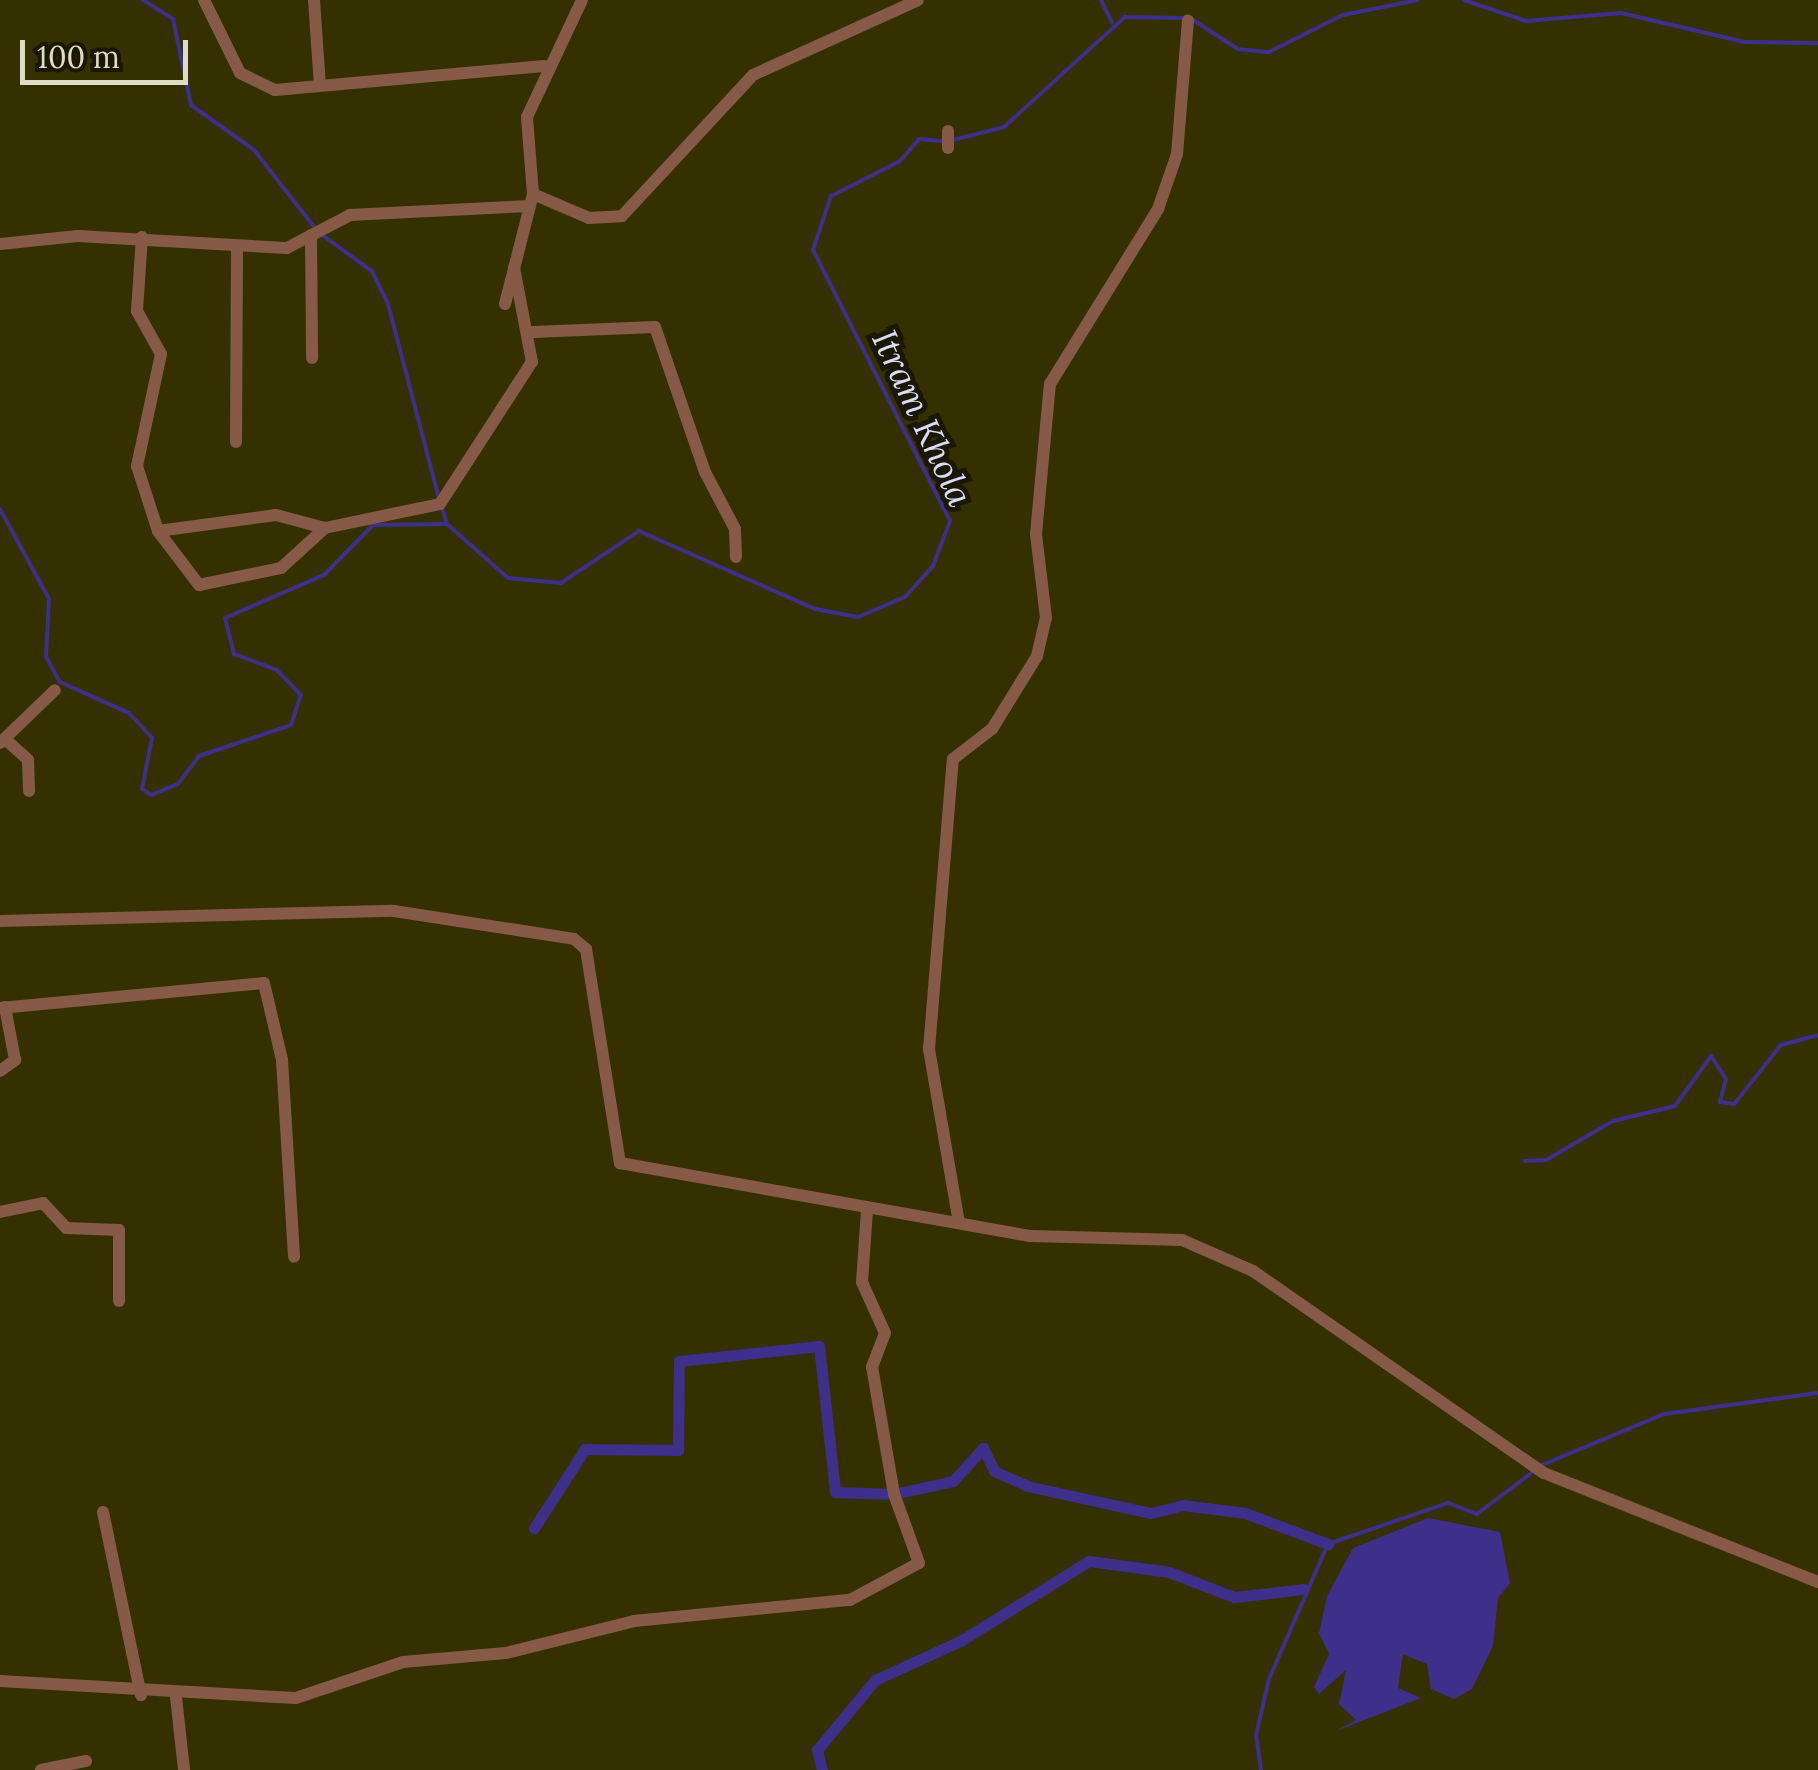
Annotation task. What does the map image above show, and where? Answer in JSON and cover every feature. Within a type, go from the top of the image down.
[{"type":"street","points":[[204,0],[240,73],[275,90],[544,66]]},
{"type":"street","points":[[314,0],[320,86]]},
{"type":"street","points":[[505,304],[529,200],[527,117],[544,66],[582,0]]},
{"type":"street","points":[[0,244],[142,237],[237,248],[297,248],[316,232],[350,214],[529,200],[590,218],[622,216],[753,75],[918,0]]},
{"type":"street","points":[[959,1223],[930,1049],[952,759],[992,728],[1036,656],[1046,618],[1036,534],[1050,384],[1158,209],[1177,154],[1188,20]]},
{"type":"street","points":[[948,131],[948,148]]},
{"type":"street","points":[[312,358],[316,232]]},
{"type":"street","points":[[142,237],[137,311],[161,354],[137,466],[158,530],[198,585],[281,568],[325,528]]},
{"type":"street","points":[[236,442],[237,248]]},
{"type":"street","points":[[158,530],[276,515],[325,528],[440,504],[466,452],[532,362],[533,332],[514,268]]},
{"type":"street","points":[[533,332],[655,327],[704,472],[735,529],[736,557]]},
{"type":"street","points":[[29,791],[28,760],[2,741],[55,690]]},
{"type":"street","points":[[0,921],[394,911],[574,939],[586,949],[620,1163],[867,1211],[1030,1236],[1182,1240],[1252,1271],[1544,1473],[1818,1582]]},
{"type":"street","points":[[0,1071],[14,1060],[2,1007],[264,982],[282,1060],[294,1258]]},
{"type":"street","points":[[0,1212],[44,1202],[66,1228],[119,1230],[119,1301]]},
{"type":"street","points":[[0,1681],[73,1679],[140,1695],[176,1698],[296,1698],[403,1662],[506,1654],[634,1621],[850,1600],[919,1563],[894,1494],[872,1367],[884,1333],[862,1282],[867,1211]]},
{"type":"street","points":[[103,1512],[140,1695]]},
{"type":"street","points":[[176,1698],[184,1770]]},
{"type":"street","points":[[40,1770],[86,1761]]},
{"type":"shaded area","points":[[1428,1518],[1500,1532],[1510,1583],[1498,1598],[1493,1646],[1472,1689],[1454,1699],[1431,1689],[1427,1664],[1403,1654],[1398,1688],[1421,1698],[1336,1731],[1356,1720],[1339,1704],[1346,1670],[1319,1694],[1314,1687],[1329,1654],[1319,1633],[1327,1596],[1353,1548]]},
{"type":"waterway","name":"Itram Khola","points":[[143,0],[173,19],[191,105],[254,150],[315,228]]},
{"type":"waterway","points":[[1101,0],[1112,23]]},
{"type":"waterway","name":"Itram Khola","points":[[1193,20],[1238,49],[1269,52],[1343,15],[1418,0]]},
{"type":"waterway","name":"Itram Khola","points":[[1464,0],[1526,21],[1621,13],[1745,42],[1818,43]]},
{"type":"waterway","name":"Itram Khola","points":[[953,140],[1004,127],[1125,17],[1184,18]]},
{"type":"waterway","name":"Itram Khola","points":[[442,508],[447,524],[508,578],[561,583],[639,531],[815,609],[858,617],[905,597],[933,566],[950,521],[813,250],[831,196],[900,161],[919,139],[944,141]]},
{"type":"waterway","points":[[322,235],[372,271],[388,304],[439,499]]},
{"type":"waterway","points":[[0,509],[49,599],[46,657],[60,682],[129,713],[152,738],[142,789],[151,795],[178,784],[199,756],[291,725],[301,695],[277,670],[234,654],[225,618],[324,575],[373,525],[447,524]]},
{"type":"waterway","points":[[1525,1161],[1546,1160],[1613,1121],[1675,1106],[1711,1056],[1726,1079],[1720,1102],[1734,1104],[1781,1045],[1818,1035]]},
{"type":"waterway","points":[[534,1528],[585,1449],[678,1450],[679,1361],[819,1346],[835,1492],[894,1494],[953,1481],[983,1448],[994,1471],[1027,1486],[1151,1513],[1182,1505],[1245,1513],[1328,1544]]},
{"type":"waterway","points":[[1542,1465],[1664,1414],[1818,1393]]},
{"type":"waterway","points":[[1261,1770],[1256,1735],[1269,1679],[1328,1544],[1448,1503],[1477,1514],[1534,1471]]},
{"type":"waterway","points":[[822,1770],[817,1750],[875,1680],[962,1640],[1089,1561],[1169,1572],[1234,1597],[1304,1589]]}]
